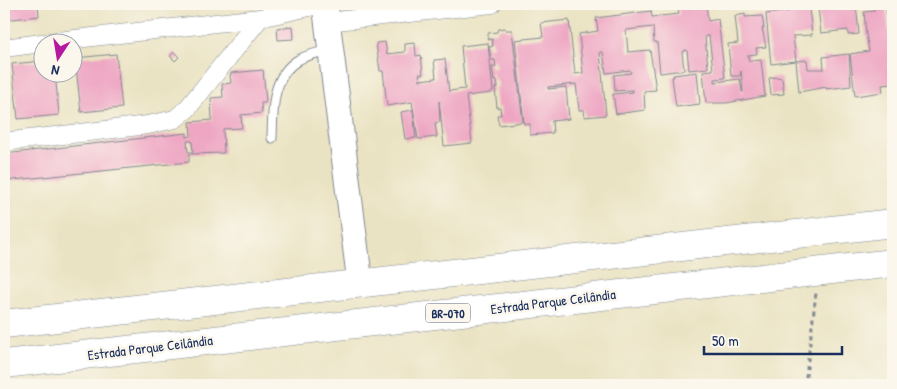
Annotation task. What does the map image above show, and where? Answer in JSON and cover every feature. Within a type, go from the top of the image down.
[{"type":"highway","points":[[4,324],[893,223]]},
{"type":"highway","name":"Estrada Parque Ceilândia","points":[[4,364],[818,270],[893,263]]},
{"type":"street","points":[[82,38],[325,10],[492,4]]},
{"type":"street","points":[[325,10],[360,283]]},
{"type":"street","points":[[4,142],[148,125],[175,118],[187,109],[260,18]]},
{"type":"street","points":[[4,48],[32,44]]},
{"type":"lane","points":[[272,138],[274,95],[286,70],[299,59],[331,49]]},
{"type":"path","points":[[805,385],[818,270]]},
{"type":"building","points":[[4,4],[38,4],[39,16],[4,20]]},
{"type":"building","points":[[789,4],[801,4],[802,9],[809,8],[812,35],[793,36],[796,61],[771,64],[766,14],[790,11]]},
{"type":"building","points":[[828,4],[856,4],[859,34],[848,35],[848,30],[821,33],[818,8],[828,7]]},
{"type":"building","points":[[706,5],[708,21],[718,19],[725,78],[715,79],[715,82],[740,79],[742,92],[741,71],[740,76],[731,76],[728,44],[738,43],[735,16],[745,14],[745,17],[762,16],[764,28],[762,28],[766,47],[756,48],[757,54],[748,55],[749,61],[761,60],[765,96],[726,103],[706,103],[703,71],[713,70],[709,36],[705,36],[708,68],[689,70],[687,50],[682,52],[684,70],[660,73],[657,42],[654,42],[653,27],[626,30],[628,52],[650,50],[656,90],[644,91],[645,110],[616,114],[613,94],[633,92],[633,90],[615,91],[614,75],[631,73],[630,70],[606,73],[603,52],[600,52],[606,115],[585,117],[584,110],[579,110],[576,84],[548,87],[548,89],[566,87],[569,119],[552,121],[553,133],[530,135],[530,124],[524,124],[515,40],[543,37],[541,23],[569,20],[575,74],[583,73],[579,34],[598,31],[596,18],[651,11],[652,17],[679,14],[678,8]]},
{"type":"building","points":[[886,7],[889,34],[893,34],[893,84],[882,85],[883,92],[855,96],[850,54],[869,51],[864,12],[874,11],[873,8]]},
{"type":"building","points":[[293,26],[294,39],[278,40],[277,28]]},
{"type":"building","points":[[505,28],[506,30],[512,30],[523,122],[499,125],[497,115],[501,115],[500,107],[497,108],[495,88],[498,87],[497,80],[494,81],[492,67],[496,67],[495,60],[491,60],[489,47],[493,46],[492,39],[488,40],[488,33],[497,32],[498,29]]},
{"type":"building","points":[[385,42],[387,54],[405,52],[405,44],[415,43],[416,56],[421,55],[423,74],[419,74],[420,80],[436,78],[434,60],[445,59],[449,91],[465,89],[461,46],[488,43],[493,91],[491,93],[466,96],[472,143],[444,146],[439,101],[440,122],[435,123],[437,137],[418,139],[412,102],[387,106],[383,71],[380,71],[376,43]]},
{"type":"building","points":[[174,52],[179,57],[175,61],[170,56]]},
{"type":"building","points":[[116,54],[122,108],[81,112],[78,82],[82,82],[82,57]]},
{"type":"building","points":[[849,54],[851,86],[826,89],[826,87],[799,92],[796,61],[807,60],[808,69],[824,69],[823,57]]},
{"type":"building","points":[[32,62],[32,82],[56,82],[59,115],[18,119],[12,64]]},
{"type":"building","points":[[263,70],[266,101],[261,103],[262,113],[241,115],[242,128],[223,129],[224,153],[189,154],[189,162],[4,181],[4,154],[187,133],[187,137],[191,136],[190,122],[212,120],[211,98],[223,97],[222,84],[231,83],[231,73]],"holes":[[[187,141],[192,141],[193,152],[188,152]]]},
{"type":"building","points":[[697,72],[700,104],[676,107],[673,75]]},
{"type":"building","points":[[769,78],[782,78],[784,94],[771,95]]},
{"type":"building","points":[[413,110],[416,138],[405,139],[401,112]]}]
